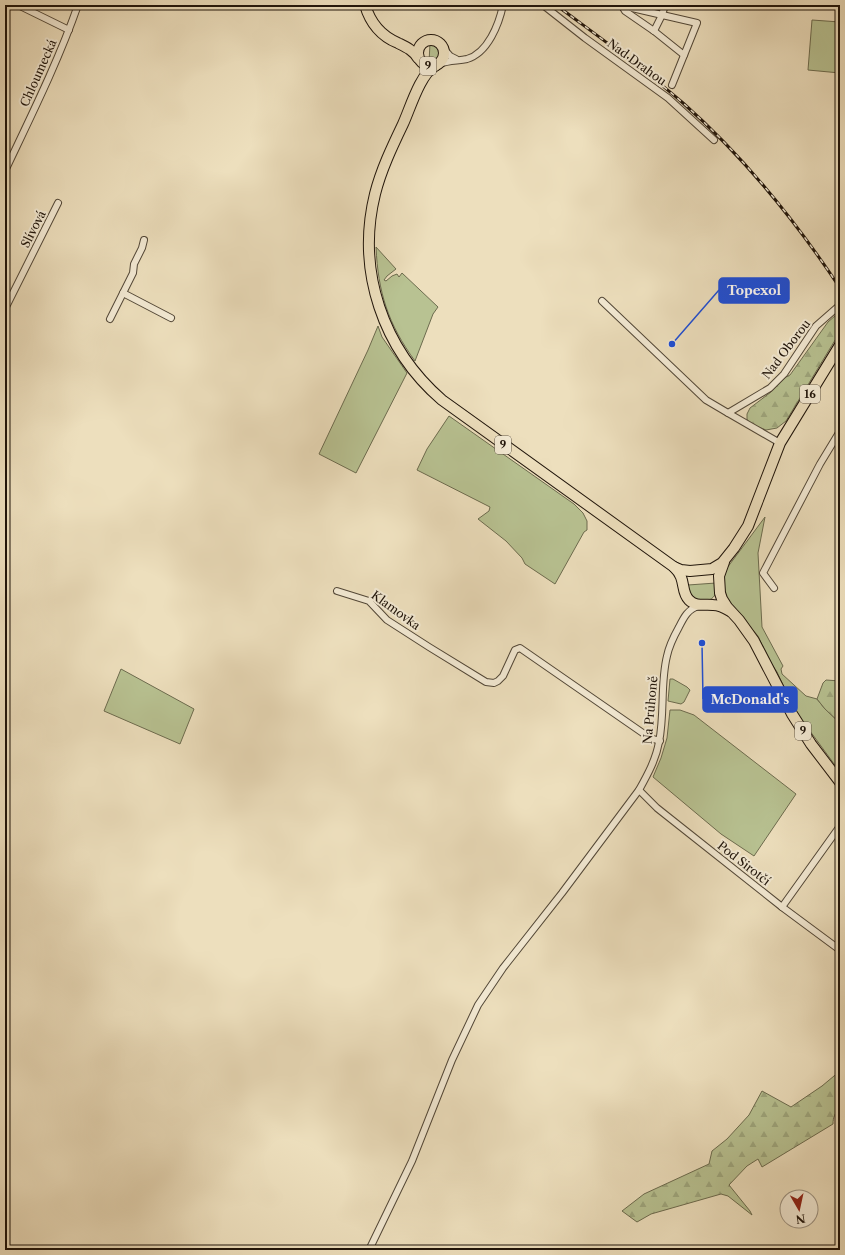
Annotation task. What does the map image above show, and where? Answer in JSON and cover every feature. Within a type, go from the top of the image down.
[{"type":"main road","name":"9","points":[[365,5],[370,18],[376,27],[388,38],[413,51],[419,60],[427,66],[437,65]]},
{"type":"main road","name":"9","points":[[402,45],[414,45],[428,40],[434,40],[440,43],[443,48],[444,55],[437,65],[428,71],[421,83],[383,169],[375,193],[370,221],[369,250],[373,285],[383,318],[393,339],[413,370],[442,400],[674,567],[685,571],[700,570],[714,574],[720,587],[722,598],[730,611],[748,632],[761,653],[792,714],[811,744],[840,782]]},
{"type":"main road","name":"9","points":[[421,83],[422,69],[418,51],[422,43]]},
{"type":"main road","name":"16","points":[[700,570],[715,568],[725,560],[740,541],[748,526],[780,443],[840,345]]},
{"type":"main road","name":"16","points":[[720,587],[720,572],[725,560]]},
{"type":"main road","name":"9","points":[[674,567],[681,577],[685,591]]},
{"type":"main road","points":[[700,570],[687,577],[685,591],[692,602],[703,605],[721,606],[730,611]]},
{"type":"main road","points":[[703,605],[715,599],[720,587]]},
{"type":"street","points":[[18,5],[69,30]]},
{"type":"street","name":"Chloumecká","points":[[5,171],[69,30],[78,5]]},
{"type":"street","points":[[437,65],[470,58],[483,49],[492,33],[503,5]]},
{"type":"street","name":"Nad Drahou","points":[[543,5],[585,38],[668,98],[714,140]]},
{"type":"street","points":[[654,31],[665,5]]},
{"type":"street","points":[[621,6],[638,8],[697,23],[672,84]]},
{"type":"street","points":[[621,6],[625,11],[654,31],[684,56]]},
{"type":"street","points":[[443,48],[450,56],[458,60]]},
{"type":"street","name":"Slívová","points":[[5,309],[58,203]]},
{"type":"street","points":[[110,319],[133,273],[134,264],[142,248],[144,240]]},
{"type":"street","points":[[123,293],[170,318]]},
{"type":"street","points":[[602,301],[706,400],[780,443]]},
{"type":"street","name":"Nad Oborou","points":[[728,412],[770,388],[784,374],[816,326],[840,305]]},
{"type":"street","points":[[774,588],[763,573],[820,464],[840,431]]},
{"type":"street","name":"Klamovka","points":[[337,591],[369,601],[385,618],[486,682],[498,682],[503,676],[515,650],[520,648],[650,738],[660,741]]},
{"type":"street","name":"Na Průhoně","points":[[369,1250],[412,1161],[452,1060],[478,1005],[503,968],[562,893],[639,790],[653,764],[660,741],[663,680],[666,657],[671,643],[684,618],[687,606],[685,591]]},
{"type":"street","name":"Na Průhoně","points":[[684,618],[693,608],[703,605]]},
{"type":"street","name":"Pod Sirotčí","points":[[639,790],[657,808],[782,907],[840,950]]},
{"type":"street","points":[[782,907],[840,826]]},
{"type":"green space","points":[[812,20],[840,22],[840,73],[808,70]]},
{"type":"green space","points":[[430,43],[437,46],[440,52],[438,59],[429,63]]},
{"type":"green space","points":[[376,247],[396,269],[384,280],[386,281],[397,274],[399,277],[402,273],[438,307],[433,314],[415,361],[391,321],[386,307],[379,279]]},
{"type":"green space","points":[[836,315],[840,316],[840,332],[786,421],[777,428],[766,430],[749,423],[747,414],[750,408],[790,375],[828,322]]},
{"type":"green space","points":[[378,326],[382,337],[407,373],[356,473],[319,454]]},
{"type":"green space","points":[[449,416],[574,504],[583,513],[587,521],[587,530],[584,532],[555,584],[525,564],[522,558],[506,541],[478,519],[489,511],[490,507],[417,470],[427,449]]},
{"type":"green space","points":[[765,517],[758,553],[762,627],[783,666],[781,669],[782,674],[806,696],[817,699],[840,723],[840,772],[799,716],[758,636],[726,599],[723,588],[727,568]]},
{"type":"green space","points":[[716,583],[716,592],[708,601],[696,600],[689,592],[688,585]]},
{"type":"green space","points":[[121,669],[194,709],[180,744],[104,711]]},
{"type":"green space","points":[[670,679],[673,679],[690,690],[684,702],[681,704],[668,701]]},
{"type":"green space","points":[[826,680],[840,681],[840,723],[817,699],[823,683]]},
{"type":"green space","points":[[670,710],[680,710],[694,715],[796,794],[754,856],[721,834],[653,777],[667,738]]},
{"type":"green space","points":[[840,1071],[840,1108],[833,1119],[833,1124],[762,1167],[758,1159],[747,1166],[729,1185],[752,1215],[728,1196],[721,1194],[651,1214],[637,1222],[622,1211],[644,1194],[709,1164],[712,1151],[727,1139],[749,1115],[762,1091],[791,1107],[822,1086]]},
{"type":"railway","points":[[556,5],[652,77],[683,103],[727,145],[748,167],[787,214],[840,288]]},
{"type":"place","name":"Topexol","points":[[672,344]]},
{"type":"place","name":"McDonald's","points":[[702,643]]}]
